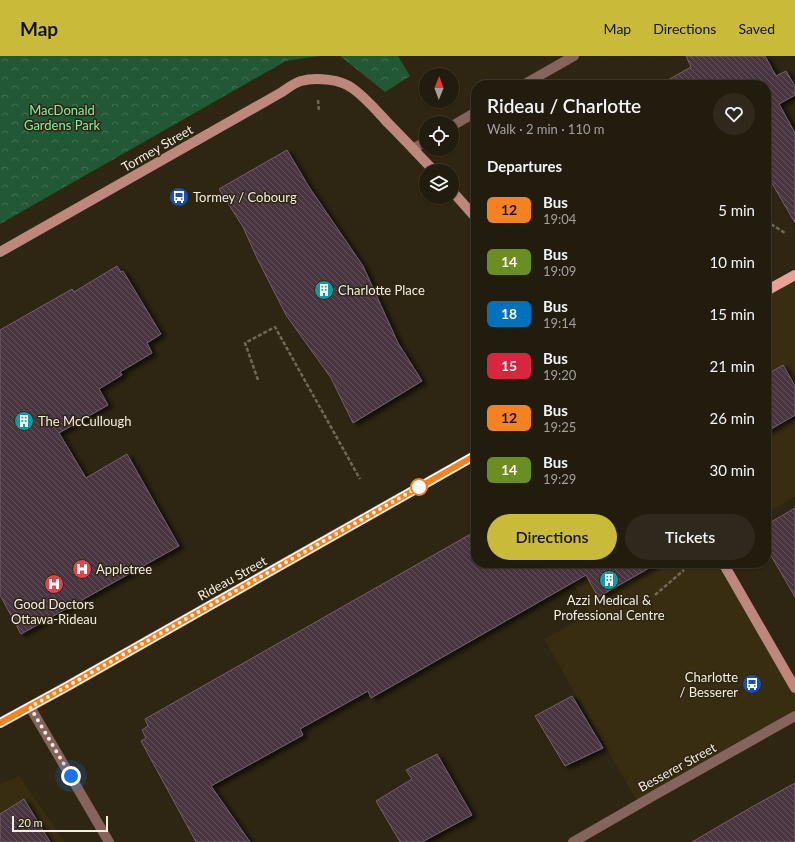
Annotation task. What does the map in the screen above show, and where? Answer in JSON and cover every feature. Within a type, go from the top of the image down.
[{"type":"main road","points":[[771,288],[795,275]]},
{"type":"main road","name":"Rideau Street","points":[[1,720],[30,707],[66,687],[471,458]]},
{"type":"street","points":[[533,80],[574,56]]},
{"type":"street","name":"Tormey Street","points":[[0,252],[282,92],[293,84],[308,79],[331,80],[346,84],[369,102],[427,164]]},
{"type":"street","points":[[459,122],[471,115]]},
{"type":"street","points":[[413,149],[419,145]]},
{"type":"street","points":[[459,199],[471,212]]},
{"type":"street","points":[[726,568],[795,688]]},
{"type":"street","points":[[30,707],[109,842]]},
{"type":"street","name":"Besserer Street","points":[[573,842],[795,716]]},
{"type":"path","points":[[771,224],[785,233]]},
{"type":"path","points":[[258,380],[245,343],[275,327],[360,479]]},
{"type":"path","points":[[655,595],[684,570]]},
{"type":"shaded area","points":[[795,275],[795,497],[771,510],[771,288]]},
{"type":"shaded area","points":[[565,568],[726,568],[795,688],[795,716],[639,804],[544,639],[590,614]]},
{"type":"shaded area","points":[[19,776],[65,842],[0,842],[0,784]]},
{"type":"green space","name":"MacDonald Gardens Park","points":[[0,56],[319,56],[286,61],[0,224]]},
{"type":"green space","points":[[340,56],[398,56],[410,76],[385,92]]},
{"type":"building","points":[[686,56],[765,56],[776,76],[786,71],[795,86],[795,95],[779,104],[795,133],[795,223],[771,182],[771,80],[668,80],[691,67]]},
{"type":"building","name":"Charlotte Place","points":[[287,150],[309,187],[363,266],[398,343],[422,381],[353,423],[331,378],[286,315],[243,227],[219,189]]},
{"type":"building","points":[[117,266],[121,272],[123,271],[161,334],[147,343],[152,353],[120,372],[122,375],[99,389],[108,405],[59,433],[86,478],[127,454],[179,546],[21,634],[0,595],[0,330],[72,289],[74,292]]},
{"type":"building","points":[[783,365],[795,386],[795,415],[771,429],[771,372]]},
{"type":"building","points":[[795,508],[795,597],[771,556],[771,522]]},
{"type":"building","points":[[471,534],[471,568],[649,568],[598,597],[586,575],[371,698],[368,691],[300,729],[303,735],[211,786],[250,842],[196,842],[141,741],[146,738],[142,730],[148,726],[145,719]]},
{"type":"building","points":[[572,696],[603,748],[565,766],[535,716]]},
{"type":"building","points":[[437,754],[472,815],[422,842],[400,842],[376,801],[412,779],[406,770]]},
{"type":"building","points":[[795,783],[795,842],[692,842],[750,808]]},
{"type":"building","points":[[24,799],[50,842],[0,842],[0,814]]},
{"type":"bus line","name":"12","points":[[0,723],[471,458]]},
{"type":"place","name":"Tormey / Cobourg","points":[[179,197]]},
{"type":"place","name":"Charlotte Place","points":[[324,290]]},
{"type":"place","name":"The McCullough","points":[[24,421]]},
{"type":"place","name":"Appletree","points":[[82,569]]},
{"type":"place","name":"Azzi Medical & Professional Centre","points":[[609,580]]},
{"type":"place","name":"Good Doctors Ottawa-Rideau","points":[[54,584]]},
{"type":"place","name":"Charlotte / Besserer","points":[[752,684]]},
{"type":"route","points":[[71,776],[30,707],[419,487]]}]
